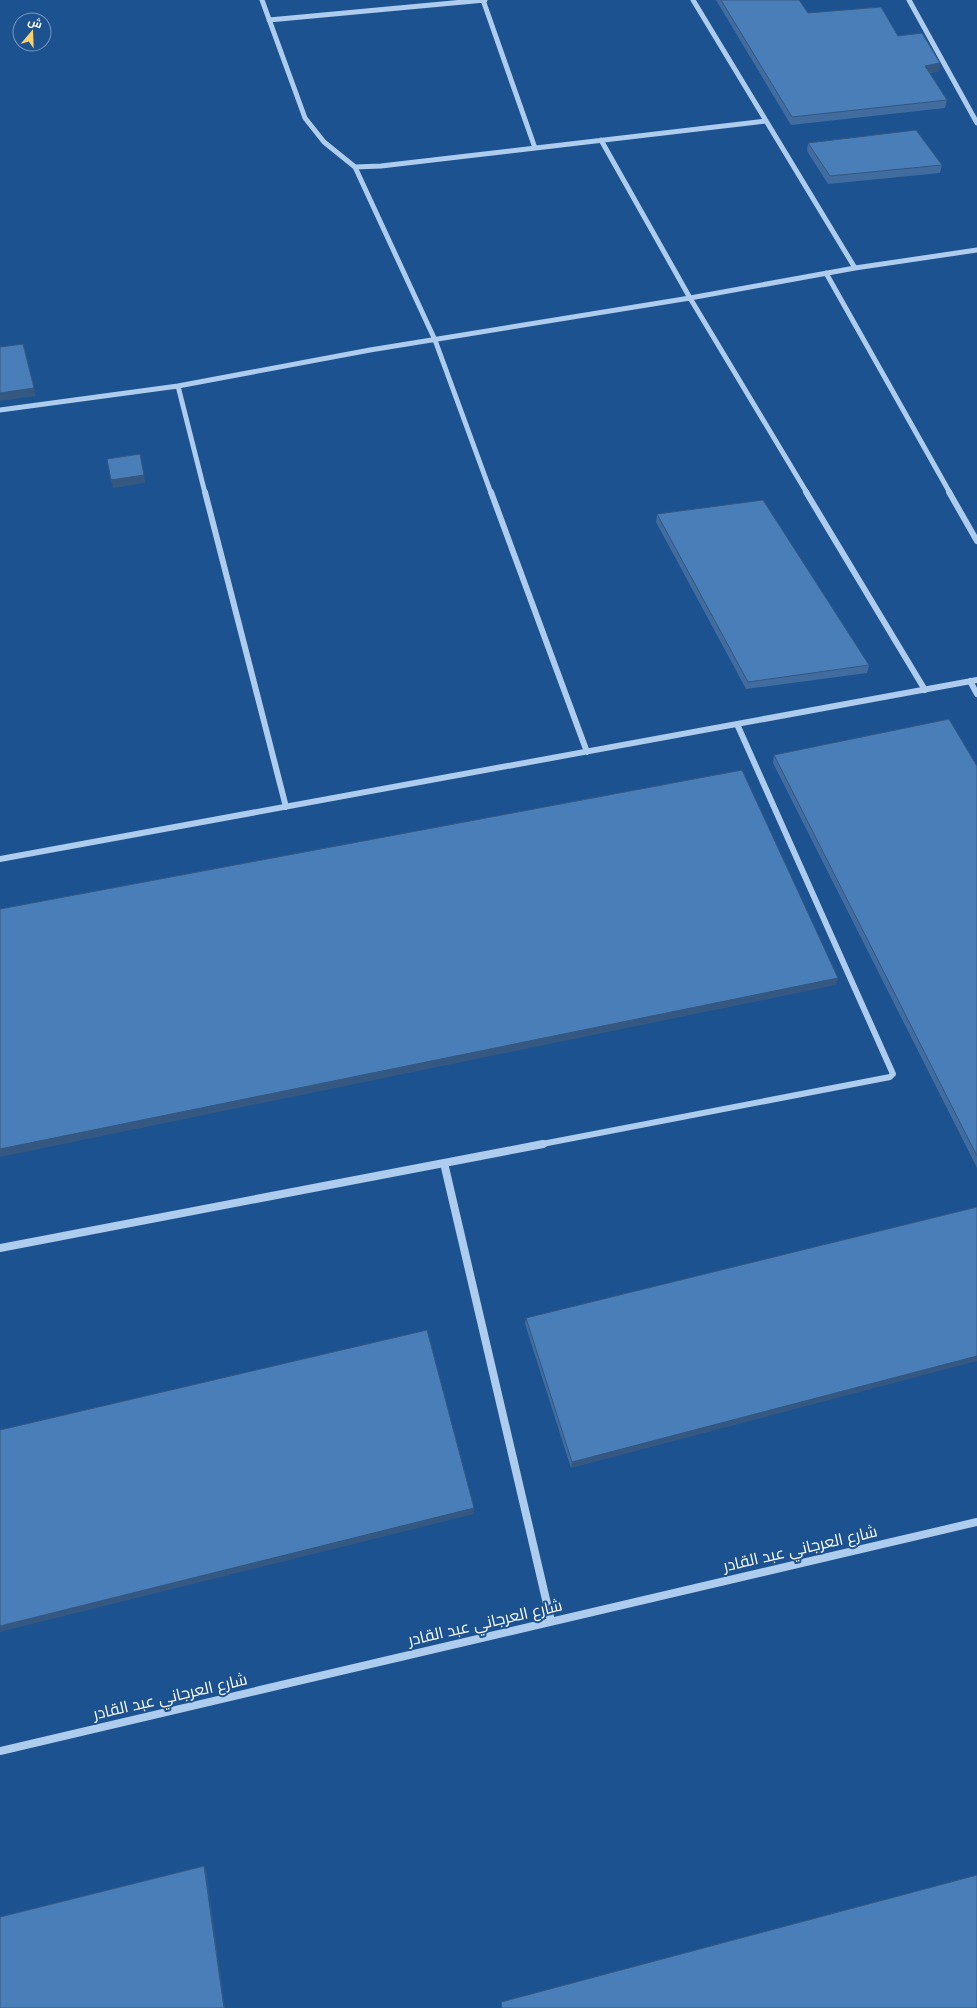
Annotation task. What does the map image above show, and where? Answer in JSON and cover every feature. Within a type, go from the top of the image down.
[{"type":"street","points":[[262,0],[305,118],[324,142],[355,167],[435,340],[587,752]]},
{"type":"street","points":[[269,20],[484,0],[535,148]]},
{"type":"street","points":[[693,0],[855,268]]},
{"type":"street","points":[[909,0],[977,123]]},
{"type":"street","points":[[355,167],[380,166],[766,121]]},
{"type":"street","points":[[601,140],[690,298],[925,690]]},
{"type":"street","points":[[0,410],[178,386],[435,340],[690,298],[855,268],[977,250]]},
{"type":"street","points":[[826,273],[977,541]]},
{"type":"street","points":[[178,386],[286,807]]},
{"type":"street","points":[[0,859],[977,680]]},
{"type":"street","points":[[970,681],[977,694]]},
{"type":"street","points":[[0,1248],[890,1077],[893,1074],[737,724]]},
{"type":"street","points":[[444,1163],[551,1621]]},
{"type":"street","name":"شارع العرجاني عبد القادر","points":[[0,1751],[977,1522]]},
{"type":"building","points":[[721,0],[799,0],[808,13],[881,7],[898,36],[922,33],[940,63],[925,66],[947,100],[792,117]]},
{"type":"building","points":[[916,130],[942,165],[830,176],[808,143]]},
{"type":"building","points":[[23,344],[34,388],[0,393],[0,347]]},
{"type":"building","points":[[140,454],[144,475],[111,480],[107,459]]},
{"type":"building","points":[[763,500],[869,665],[748,682],[657,514]]},
{"type":"building","points":[[949,719],[977,766],[977,1156],[774,755]]},
{"type":"building","points":[[742,770],[838,978],[0,1149],[0,909]]},
{"type":"building","points":[[977,1207],[977,1356],[572,1462],[526,1318]]},
{"type":"building","points":[[427,1330],[474,1508],[0,1626],[0,1430]]},
{"type":"building","points":[[204,1866],[224,2008],[0,2008],[0,1917]]},
{"type":"building","points":[[977,1875],[977,2008],[502,2008],[501,2002]]}]
